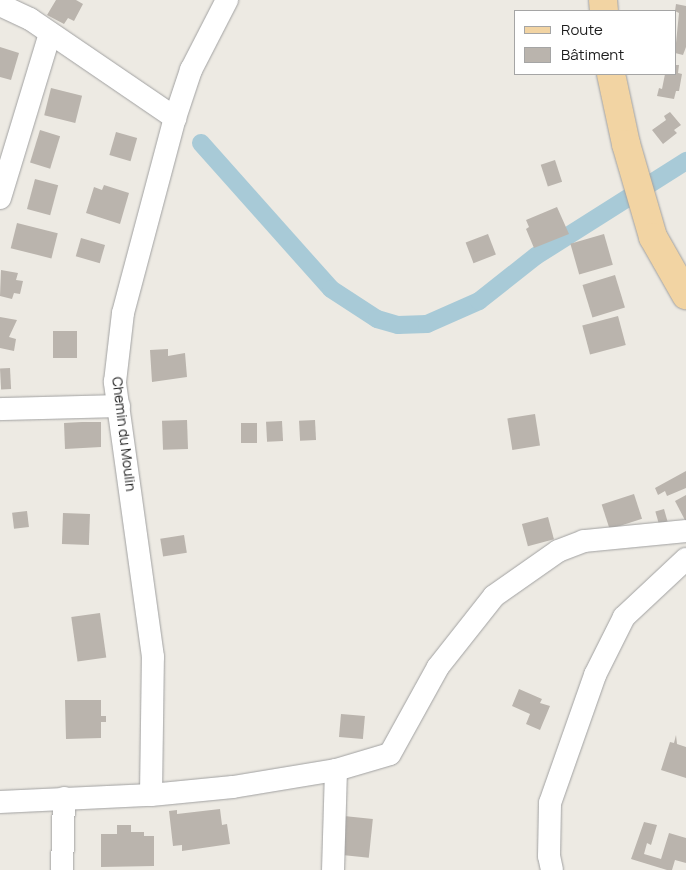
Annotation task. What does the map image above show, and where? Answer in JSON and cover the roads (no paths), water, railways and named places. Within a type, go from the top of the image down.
[{"type":"main road","points":[[611,75],[626,144],[645,193],[686,267]]},
{"type":"main road","points":[[645,193],[653,236],[686,295]]},
{"type":"street","name":"Chemin du Moulin","points":[[151,795],[153,657],[115,382],[123,313],[175,118],[191,70],[223,1]]},
{"type":"street","points":[[0,5],[30,19],[175,118]]},
{"type":"street","points":[[0,198],[50,33]]},
{"type":"street","points":[[0,409],[118,406]]},
{"type":"street","points":[[0,802],[151,795],[232,787],[336,770],[390,754],[438,667],[494,596],[558,551],[584,541],[686,531]]},
{"type":"street","points":[[552,870],[549,856],[550,803],[595,675],[624,617],[686,560]]},
{"type":"street","points":[[333,870],[336,770]]},
{"type":"street","points":[[62,870],[64,798]]},
{"type":"waterway","points":[[201,143],[331,289],[377,319],[398,325],[427,324],[479,301],[536,256],[686,161]]}]
